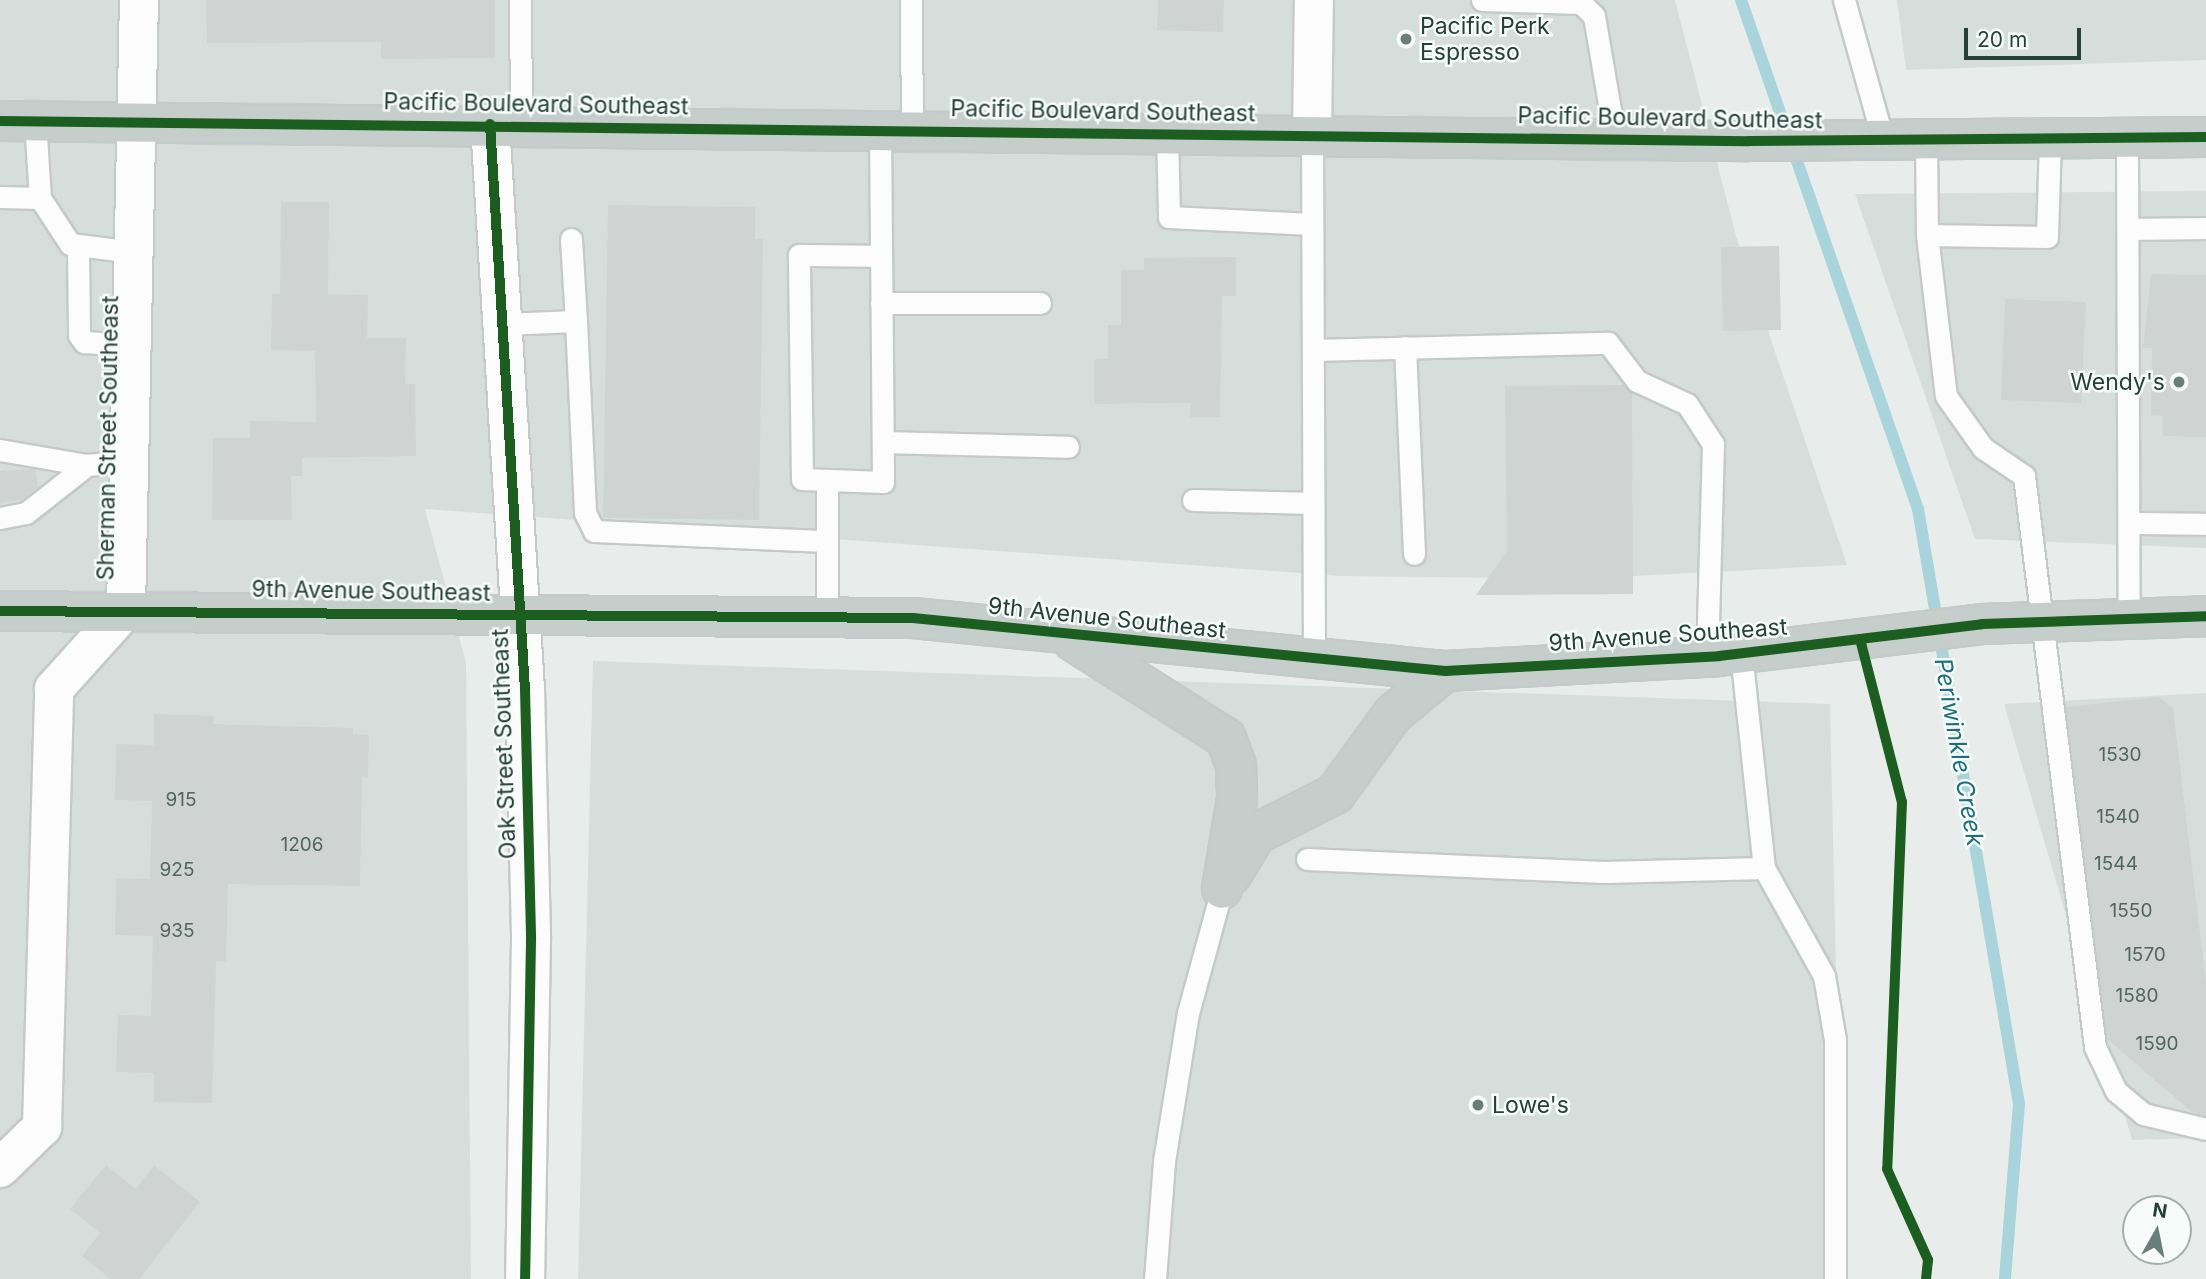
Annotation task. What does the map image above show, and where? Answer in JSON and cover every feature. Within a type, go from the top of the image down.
[{"type":"highway","name":"Pacific Boulevard Southeast","points":[[18,121],[136,120],[1749,141],[2050,141],[2206,137]]},
{"type":"highway","name":"9th Avenue Southeast","points":[[0,611],[126,609],[913,618],[1445,671],[1724,655],[1982,624],[2206,616]]},
{"type":"highway","points":[[1063,635],[1226,738],[1236,766],[1237,799],[1222,889]]},
{"type":"highway","points":[[1222,889],[1256,834],[1335,794],[1393,714],[1445,671]]},
{"type":"street","name":"Sherman Street Southeast","points":[[0,1168],[42,1126],[54,689],[126,609],[139,0]]},
{"type":"street","points":[[1312,135],[1314,0]]},
{"type":"street","name":"Oak Street Southeast","points":[[505,125],[503,324],[521,614],[531,940],[525,1279]]},
{"type":"lane","points":[[505,125],[520,0]]},
{"type":"lane","points":[[880,256],[799,256],[802,479],[883,482],[880,256],[911,0]]},
{"type":"lane","points":[[1482,0],[1581,3],[1594,16],[1615,139]]},
{"type":"lane","points":[[1844,0],[1883,140]]},
{"type":"lane","points":[[18,121],[40,198],[78,249],[79,335],[84,342],[131,345]]},
{"type":"lane","points":[[1167,133],[1169,217],[1312,224]]},
{"type":"lane","points":[[1312,135],[1314,659]]},
{"type":"lane","points":[[2127,138],[2129,617]]},
{"type":"lane","points":[[1926,141],[1927,235],[1946,396],[1983,447],[2024,476],[2046,621],[2095,1047],[2116,1091],[2143,1114],[2206,1129]]},
{"type":"lane","points":[[1927,235],[2048,237],[2050,141]]},
{"type":"lane","points":[[0,197],[40,198]]},
{"type":"lane","points":[[2128,229],[2206,228]]},
{"type":"lane","points":[[571,239],[585,513],[594,531],[827,541]]},
{"type":"lane","points":[[78,249],[133,252]]},
{"type":"lane","points":[[881,303],[1040,303]]},
{"type":"lane","points":[[503,324],[576,321]]},
{"type":"lane","points":[[1313,350],[1608,343],[1637,381],[1687,404],[1713,444],[1724,655],[1764,868],[1824,976],[1835,1040],[1835,1279]]},
{"type":"lane","points":[[1405,347],[1414,554]]},
{"type":"lane","points":[[883,442],[1068,447]]},
{"type":"lane","points":[[0,450],[87,465],[129,461]]},
{"type":"lane","points":[[0,518],[26,513],[87,465]]},
{"type":"lane","points":[[827,480],[827,618]]},
{"type":"lane","points":[[1193,500],[1313,503]]},
{"type":"lane","points":[[2129,523],[2206,524]]},
{"type":"lane","points":[[1307,859],[1604,872],[1764,868]]},
{"type":"lane","points":[[1155,1279],[1164,1161],[1188,1013],[1222,889]]},
{"type":"shaded area","points":[[0,0],[1675,0],[1736,236],[1847,565],[1576,579],[1340,576],[425,509],[466,663],[471,1279],[0,1279]]},
{"type":"shaded area","points":[[1897,0],[2206,0],[2206,60],[1906,70]]},
{"type":"shaded area","points":[[2206,191],[2206,548],[1975,539],[1855,194]]},
{"type":"shaded area","points":[[593,661],[1830,704],[1843,1279],[578,1279]]},
{"type":"shaded area","points":[[2206,693],[2206,1138],[2132,1140],[2004,704]]},
{"type":"building","points":[[206,0],[495,0],[495,58],[381,59],[381,42],[207,43]]},
{"type":"building","points":[[1158,0],[1224,0],[1223,32],[1157,30]]},
{"type":"building","points":[[281,202],[329,202],[328,294],[368,295],[367,338],[406,338],[405,384],[415,384],[416,456],[302,458],[302,476],[291,476],[292,520],[212,520],[213,438],[250,438],[250,421],[316,422],[315,351],[271,350],[272,294],[280,294]]},
{"type":"building","points":[[608,205],[755,207],[755,239],[763,239],[759,520],[603,518]]},
{"type":"building","points":[[1779,246],[1781,330],[1723,331],[1721,247]]},
{"type":"building","points":[[1236,257],[1236,296],[1222,296],[1220,417],[1190,417],[1191,403],[1095,404],[1095,359],[1108,359],[1108,325],[1121,325],[1121,270],[1144,270],[1144,258]]},
{"type":"building","name":"Wendy's","points":[[2151,274],[2206,275],[2206,437],[2163,436],[2163,416],[2151,415],[2152,348],[2143,348]]},
{"type":"building","points":[[2005,299],[2086,302],[2081,403],[2001,400]]},
{"type":"building","points":[[1624,385],[1632,393],[1633,594],[1476,595],[1507,551],[1505,386]]},
{"type":"building","points":[[35,469],[38,487],[21,500],[0,503],[0,471]]},
{"type":"building","points":[[2159,697],[2173,708],[2206,984],[2206,1116],[2192,1112],[2107,1039],[2066,707]]},
{"type":"building","points":[[154,714],[214,716],[213,724],[353,728],[353,734],[369,735],[368,777],[362,776],[360,886],[228,884],[226,961],[216,961],[212,1103],[154,1102],[154,1073],[116,1072],[118,1015],[151,1016],[153,936],[115,935],[116,878],[150,879],[152,801],[115,800],[116,744],[154,745]]},
{"type":"building","points":[[106,1165],[136,1189],[154,1165],[200,1202],[139,1279],[111,1279],[82,1256],[100,1233],[70,1209]]},
{"type":"waterway","name":"Periwinkle Creek","points":[[1741,0],[1918,509],[2019,1104],[2005,1279]]},
{"type":"cycle path","points":[[0,121],[1749,141],[2206,137]]},
{"type":"cycle path","points":[[490,124],[525,689],[531,940],[525,1279]]},
{"type":"cycle path","points":[[0,611],[913,618],[1445,671],[1719,656],[1982,624],[2206,616]]},
{"type":"cycle path","points":[[1860,639],[1902,802],[1887,1169],[1928,1260],[1926,1279]]},
{"type":"place","name":"Pacific Perk Espresso","points":[[1406,39]]},
{"type":"place","name":"Wendy's","points":[[2179,382]]},
{"type":"place","name":"Lowe's","points":[[1478,1105]]}]
